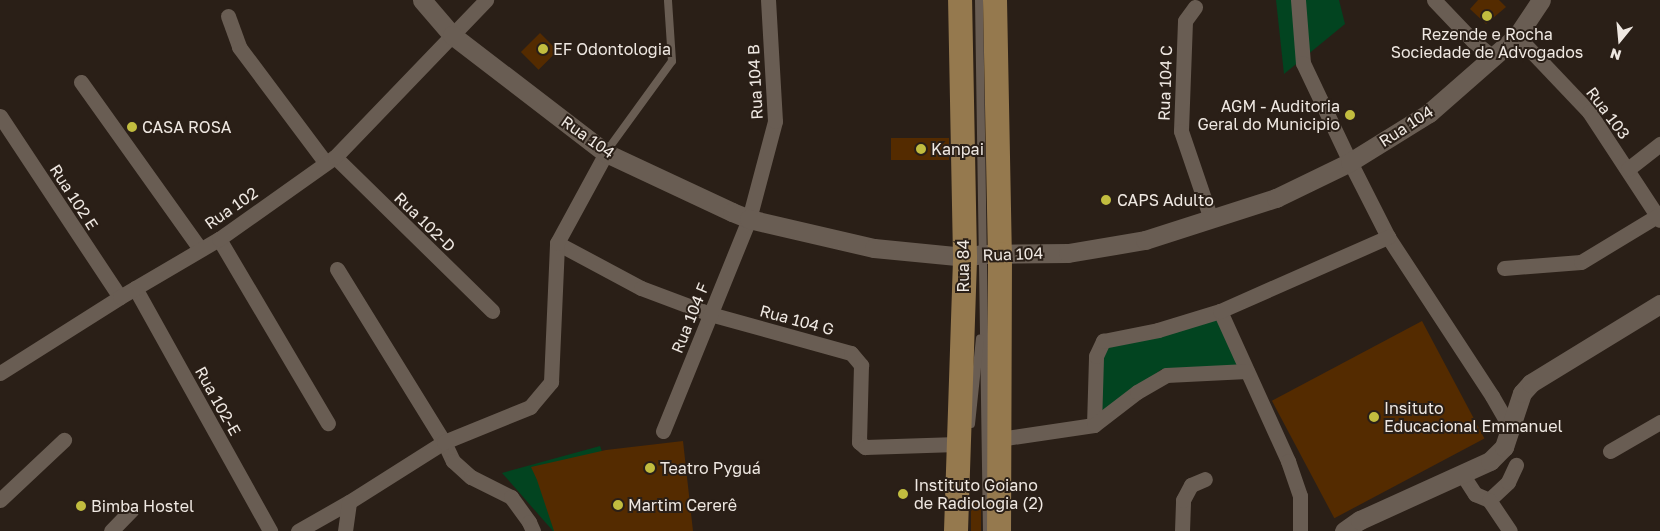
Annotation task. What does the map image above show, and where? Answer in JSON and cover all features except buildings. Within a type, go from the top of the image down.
[{"type":"main road","name":"Rua 84","points":[[960,0],[1000,439],[999,531]]},
{"type":"main road","name":"Rua 84","points":[[956,531],[982,255],[995,0]]},
{"type":"street","name":"Rua 104","points":[[422,0],[452,34],[606,153],[750,219],[874,248],[982,255],[1068,253],[1145,240],[1276,198],[1350,162],[1429,113],[1517,36],[1542,0]]},
{"type":"street","name":"Rua 102","points":[[0,373],[120,297],[200,249],[219,240],[330,160],[486,0]]},
{"type":"street","name":"Rua 104 B","points":[[750,219],[776,121],[768,0]]},
{"type":"street","points":[[1298,0],[1303,63],[1350,162],[1388,237],[1492,396],[1510,429]]},
{"type":"street","points":[[1434,0],[1473,41],[1493,57]]},
{"type":"street","name":"Rua 104 C","points":[[1195,7],[1185,20],[1181,131],[1211,219]]},
{"type":"street","name":"Rua 102-D","points":[[228,16],[239,47],[330,160],[492,311]]},
{"type":"street","name":"Rua 103","points":[[1517,36],[1589,112],[1659,218]]},
{"type":"street","points":[[81,82],[200,249]]},
{"type":"street","name":"Rua 102 E","points":[[0,116],[120,297]]},
{"type":"street","points":[[1628,169],[1660,144]]},
{"type":"street","points":[[298,531],[349,502],[444,442],[530,407],[551,382],[557,243],[606,153]]},
{"type":"street","points":[[1504,268],[1581,262],[1659,218]]},
{"type":"street","name":"Rua 104 F","points":[[663,431],[750,219]]},
{"type":"street","points":[[1094,425],[1096,356],[1102,341],[1158,330],[1220,311],[1388,237]]},
{"type":"street","points":[[219,240],[328,423]]},
{"type":"street","name":"Rua 104 G","points":[[557,243],[642,288],[710,314],[851,353],[861,365],[858,442],[865,447],[965,441]]},
{"type":"street","points":[[337,269],[444,442],[458,468],[511,497],[530,522],[533,531]]},
{"type":"street","name":"Rua 102-E","points":[[135,288],[270,531]]},
{"type":"street","points":[[1344,531],[1360,520],[1490,462],[1504,447],[1522,393],[1531,383],[1660,304]]},
{"type":"street","points":[[1220,311],[1288,461],[1300,496],[1300,531]]},
{"type":"street","points":[[1000,439],[1094,425],[1137,392],[1166,375],[1247,371]]},
{"type":"street","points":[[1610,451],[1660,422]]},
{"type":"street","points":[[0,500],[64,440]]},
{"type":"street","points":[[1489,500],[1508,482],[1516,465]]},
{"type":"street","points":[[1462,474],[1475,494],[1489,500],[1510,531]]},
{"type":"street","points":[[1182,531],[1183,500],[1191,485],[1205,479]]},
{"type":"street","points":[[345,531],[349,502]]},
{"type":"street","points":[[111,531],[132,509]]},
{"type":"lane","points":[[606,153],[672,61],[668,0]]},
{"type":"lane","points":[[979,0],[987,531]]},
{"type":"lane","points":[[967,478],[965,441],[984,300]]},
{"type":"green space","points":[[1276,0],[1339,0],[1345,24],[1284,74]]},
{"type":"green space","points":[[1216,319],[1240,366],[1162,369],[1102,414],[1103,356],[1108,347]]},
{"type":"green space","points":[[600,446],[631,531],[553,531],[502,473]]},
{"type":"place","name":"Rezende e Rocha Sociedade de Advogados","points":[[1487,16]]},
{"type":"place","name":"EF Odontologia","points":[[543,49]]},
{"type":"place","name":"AGM - Auditoria Geral do Municipio","points":[[1350,115]]},
{"type":"place","name":"CASA ROSA","points":[[132,127]]},
{"type":"place","name":"Kanpai","points":[[921,149]]},
{"type":"place","name":"CAPS Adulto","points":[[1106,200]]},
{"type":"place","name":"Insituto Educacional Emmanuel","points":[[1374,417]]},
{"type":"place","name":"Teatro Pyguá","points":[[650,468]]},
{"type":"place","name":"Instituto Goiano de Radiologia (2)","points":[[903,494]]},
{"type":"place","name":"Martim Cererê","points":[[618,505]]},
{"type":"place","name":"Bimba Hostel","points":[[81,506]]}]
